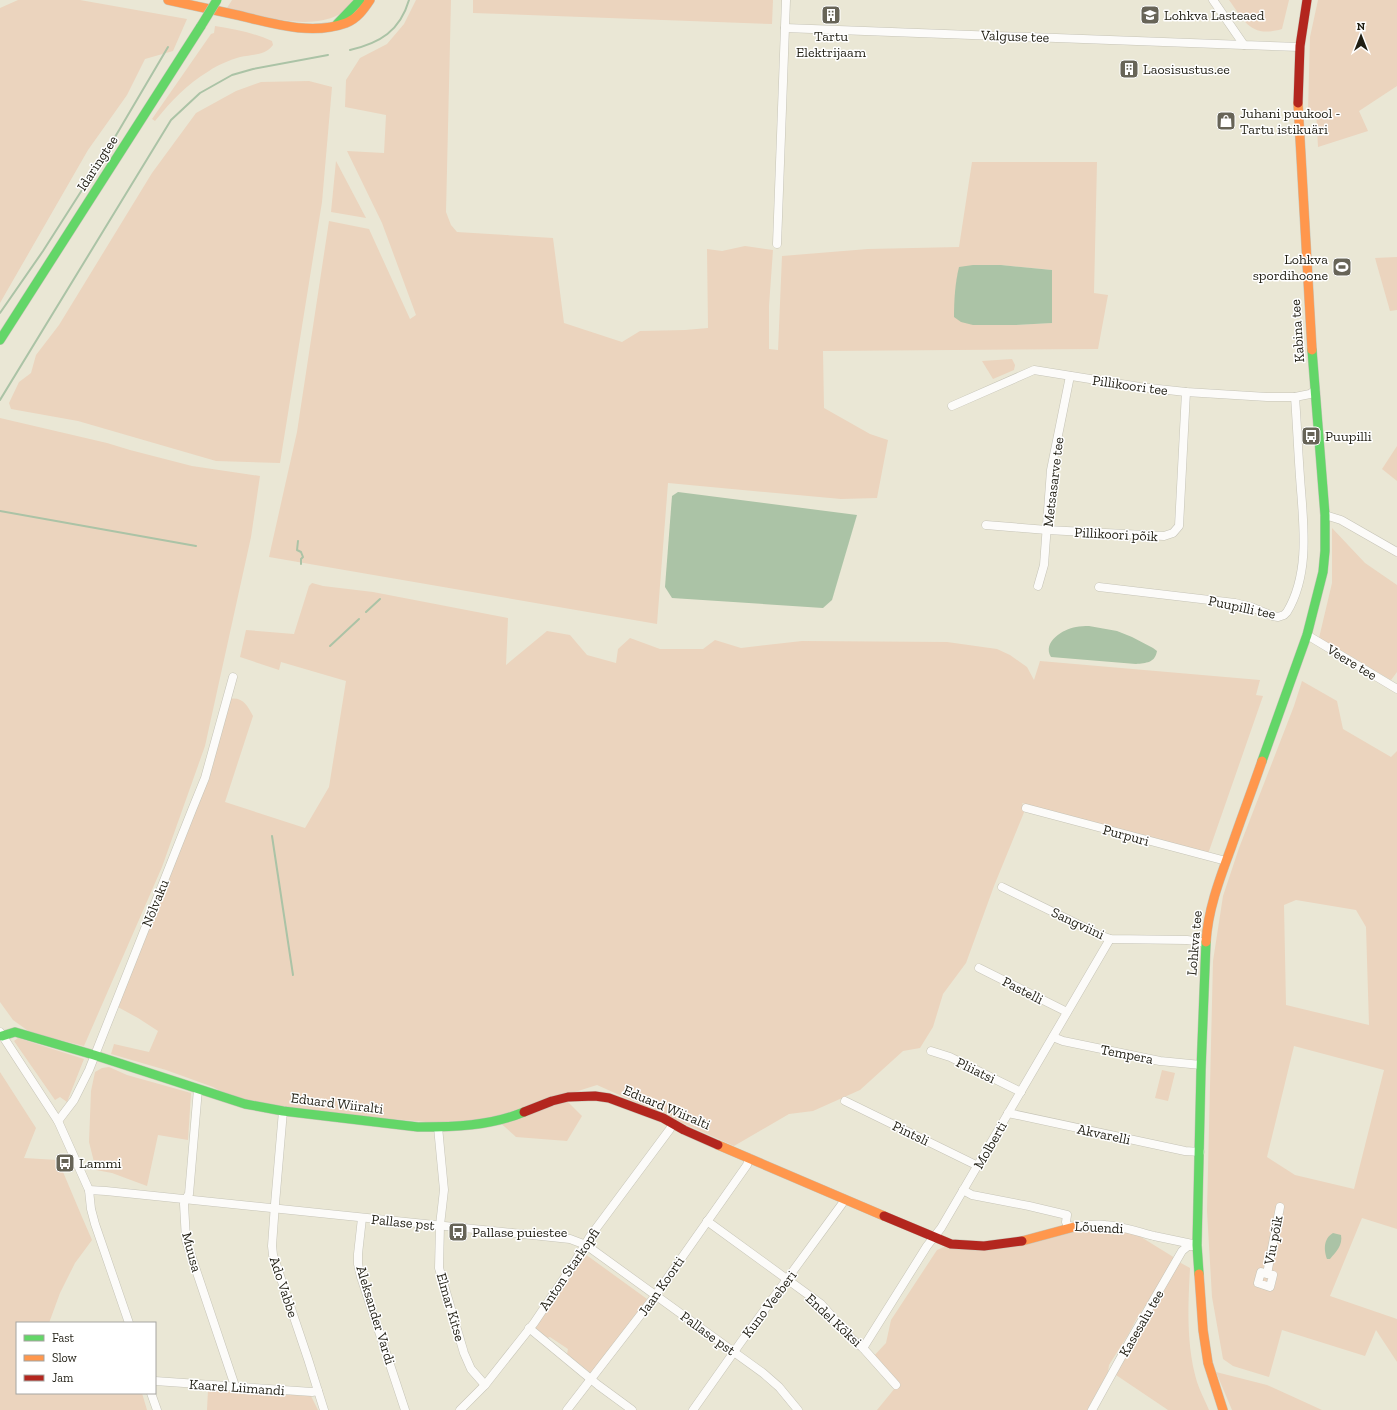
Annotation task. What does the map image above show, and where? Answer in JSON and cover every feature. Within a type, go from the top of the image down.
[{"type":"street","points":[[168,0],[281,25],[305,28],[335,26],[347,23],[357,16],[367,6],[370,0]]},
{"type":"street","name":"Idaringtee","points":[[0,340],[217,0]]},
{"type":"street","points":[[335,26],[360,0]]},
{"type":"street","points":[[777,244],[786,0]]},
{"type":"street","points":[[1213,0],[1244,45]]},
{"type":"street","name":"Kabina tee","points":[[1307,0],[1299,46],[1298,129],[1315,390],[1325,515],[1325,551],[1323,572],[1320,591],[1307,635]]},
{"type":"street","name":"Valguse tee","points":[[785,28],[1299,46]]},
{"type":"street","name":"Pillikoori tee","points":[[952,406],[1034,370],[1158,390],[1186,392],[1267,397],[1295,397],[1310,394],[1315,390]]},
{"type":"street","name":"Metsasarve tee","points":[[1038,586],[1044,565],[1051,470],[1070,376]]},
{"type":"street","name":"Pillikoori põik","points":[[986,525],[1047,530],[1164,536],[1173,533],[1179,526],[1186,392]]},
{"type":"street","name":"Puupilli tee","points":[[1099,587],[1235,603],[1278,617],[1286,612],[1298,585],[1303,552],[1295,397]]},
{"type":"street","points":[[1325,515],[1341,520],[1397,552]]},
{"type":"street","name":"Veere tee","points":[[1307,635],[1397,689]]},
{"type":"street","name":"Lohkva tee","points":[[1223,1410],[1208,1363],[1203,1330],[1197,1245],[1207,925],[1210,910],[1226,861],[1307,635]]},
{"type":"street","name":"Nõlvaku","points":[[58,1120],[74,1100],[82,1085],[205,778],[233,677]]},
{"type":"street","name":"Purpuri","points":[[1026,808],[1226,861]]},
{"type":"street","name":"Sangviini","points":[[1002,887],[1102,936],[1110,938],[1187,940],[1206,944]]},
{"type":"street","name":"Molberti","points":[[863,1348],[927,1246],[941,1228],[1110,938]]},
{"type":"street","name":"Pastelli","points":[[979,968],[1067,1012]]},
{"type":"street","name":"Eduard Wiiralti","points":[[1,1034],[15,1032],[245,1104],[283,1111],[418,1127],[490,1123],[510,1118],[552,1101],[568,1097],[595,1096],[618,1100],[663,1118],[749,1158],[933,1238],[951,1244],[991,1246],[1033,1239],[1074,1227]]},
{"type":"street","points":[[1,1034],[58,1120],[89,1190],[91,1209],[95,1224],[129,1322]]},
{"type":"street","name":"Tempera","points":[[1053,1037],[1063,1041],[1160,1061],[1202,1065]]},
{"type":"street","name":"Pliiatsi","points":[[931,1051],[950,1057],[1021,1092]]},
{"type":"street","name":"Muusa","points":[[198,1089],[189,1194],[185,1200],[184,1212],[186,1240],[235,1386]]},
{"type":"street","name":"Pintsli","points":[[845,1101],[978,1166]]},
{"type":"street","name":"Ado Vabbe","points":[[283,1111],[272,1246],[273,1255],[324,1410]]},
{"type":"street","name":"Akvarelli","points":[[1008,1113],[1185,1151],[1200,1152]]},
{"type":"street","name":"Anton Starkopfi","points":[[460,1410],[485,1385],[529,1328],[586,1245],[589,1238],[670,1129],[672,1123]]},
{"type":"street","name":"Elmar Kitse","points":[[438,1127],[444,1190],[440,1225],[439,1268],[470,1369],[485,1385]]},
{"type":"street","name":"Jaan Koorti","points":[[567,1410],[655,1294],[747,1165],[749,1158]]},
{"type":"street","name":"Pallase pst","points":[[89,1190],[570,1239],[586,1245],[763,1373],[779,1387],[798,1410]]},
{"type":"street","name":"Lõuendi","points":[[963,1190],[972,1195],[1067,1215],[1066,1222],[1068,1226],[1074,1227],[1092,1224],[1106,1225],[1197,1245]]},
{"type":"street","name":"Kuno Veeberi","points":[[693,1410],[842,1204],[844,1199]]},
{"type":"street","name":"Viu põik","points":[[1267,1274],[1280,1207]]},
{"type":"street","name":"Aleksander Vardi","points":[[362,1218],[358,1264],[361,1277],[406,1410]]},
{"type":"street","name":"Endel Kõksi","points":[[707,1221],[821,1304],[896,1385]]},
{"type":"street","name":"Kasesalu tee","points":[[1092,1410],[1182,1251],[1188,1246],[1197,1245]]},
{"type":"street","points":[[529,1328],[632,1410]]},
{"type":"street","name":"Kaarel Liimandi","points":[[156,1381],[312,1392],[318,1391]]},
{"type":"street","points":[[151,1394],[157,1410]]},
{"type":"shaded area","points":[[18,0],[80,0],[187,19],[173,51],[145,59],[127,95],[88,150],[0,303],[0,8]]},
{"type":"shaded area","points":[[232,0],[354,0],[338,15],[326,20],[298,22],[268,18],[227,8]]},
{"type":"shaded area","points":[[416,0],[451,0],[446,212],[451,225],[457,232],[553,238],[564,323],[622,342],[640,331],[708,328],[707,249],[722,251],[745,246],[773,250],[769,306],[769,349],[778,350],[782,256],[868,249],[959,247],[972,162],[1097,162],[1094,293],[1108,295],[1098,349],[823,351],[824,408],[870,434],[888,440],[877,498],[841,499],[668,483],[657,624],[269,557],[297,432],[329,221],[369,229],[410,319],[416,315],[382,223],[347,151],[384,153],[386,115],[345,107],[346,80],[360,58],[387,44],[404,24]],"holes":[[[1001,265],[1052,270],[1051,323],[1016,325]]]},
{"type":"shaded area","points":[[473,0],[773,0],[772,24],[473,13]]},
{"type":"shaded area","points":[[1229,0],[1289,0],[1282,29],[1271,31],[1256,30],[1245,21]]},
{"type":"shaded area","points":[[1318,0],[1397,0],[1397,86],[1359,111],[1368,131],[1318,147],[1316,111],[1308,111],[1310,37]]},
{"type":"shaded area","points":[[215,26],[258,36],[272,41],[273,45],[270,49],[262,53],[236,58],[212,69],[180,93],[155,121],[152,119],[211,34],[214,33]]},
{"type":"shaded area","points":[[309,81],[332,87],[322,202],[280,463],[216,461],[78,421],[11,409],[9,403],[19,382],[31,373],[36,355],[59,325],[152,173],[196,113],[236,91],[261,82]]},
{"type":"shaded area","points":[[336,161],[366,218],[331,212]]},
{"type":"shaded area","points":[[1397,257],[1397,310],[1390,311],[1375,258]]},
{"type":"shaded area","points":[[973,265],[1001,265],[1052,270],[1052,323],[973,325],[961,322],[954,317],[955,292],[959,267]]},
{"type":"shaded area","points":[[1012,359],[1015,365],[1014,370],[993,379],[982,361]]},
{"type":"shaded area","points":[[0,418],[107,443],[192,466],[260,476],[251,537],[205,746],[162,867],[84,1046],[31,1033],[13,1020],[0,1002]]},
{"type":"shaded area","points":[[1397,446],[1397,481],[1382,469]]},
{"type":"shaded area","points":[[678,492],[857,515],[832,600],[823,608],[672,598],[665,587],[672,496]]},
{"type":"shaded area","points":[[1332,528],[1365,563],[1397,585],[1397,672],[1391,680],[1319,638],[1332,583]]},
{"type":"shaded area","points":[[312,583],[323,586],[373,592],[508,618],[506,665],[547,631],[570,635],[587,655],[616,663],[618,649],[630,638],[660,649],[703,649],[715,640],[741,648],[802,641],[947,642],[997,649],[1010,655],[1027,667],[1034,680],[1040,661],[1260,680],[1256,695],[1263,696],[1208,854],[1022,803],[1025,810],[994,886],[966,963],[943,994],[933,1027],[920,1048],[903,1051],[860,1090],[813,1111],[789,1114],[734,1146],[597,1085],[559,1097],[567,1101],[582,1116],[567,1141],[516,1137],[496,1119],[426,1122],[325,1113],[247,1101],[166,1070],[111,1054],[114,1044],[149,1052],[158,1031],[116,1006],[201,792],[228,699],[233,698],[244,702],[253,716],[225,802],[305,828],[329,787],[346,681],[281,662],[279,670],[240,657],[246,630],[294,634],[309,586]]},
{"type":"shaded area","points":[[1089,626],[1117,631],[1132,637],[1157,651],[1156,655],[1150,662],[1136,664],[1051,657],[1049,646],[1055,637],[1071,628]]},
{"type":"shaded area","points":[[1302,681],[1337,701],[1343,729],[1391,757],[1397,751],[1397,1229],[1362,1218],[1330,1296],[1397,1319],[1397,1362],[1376,1330],[1365,1356],[1282,1330],[1269,1377],[1233,1366],[1223,1359],[1212,1297],[1207,1211],[1213,961],[1223,896],[1239,848],[1294,706]],"holes":[[[1296,900],[1356,910],[1366,927],[1369,1025],[1286,1005],[1284,905]],[[1294,1046],[1384,1070],[1354,1189],[1295,1175],[1267,1157]]]},
{"type":"shaded area","points":[[18,1038],[84,1059],[67,1102],[60,1097],[55,1100],[14,1041]]},
{"type":"shaded area","points":[[109,1067],[127,1075],[191,1093],[188,1140],[158,1135],[147,1186],[112,1173],[96,1170],[89,1142],[91,1091],[95,1072],[102,1068]]},
{"type":"shaded area","points":[[1162,1070],[1175,1073],[1168,1101],[1155,1098]]},
{"type":"shaded area","points":[[0,1072],[36,1128],[24,1158],[58,1160],[92,1240],[75,1263],[60,1293],[49,1322],[16,1322],[16,1394],[142,1394],[147,1410],[0,1410]]},
{"type":"shaded area","points":[[1074,1227],[1128,1229],[1175,1258],[1109,1365],[1108,1372],[1087,1410],[877,1410],[895,1388],[871,1359],[886,1343],[891,1320],[937,1250],[951,1244],[969,1246]]},
{"type":"shaded area","points":[[1333,1233],[1341,1235],[1341,1242],[1335,1254],[1330,1259],[1327,1259],[1325,1245],[1327,1238]]},
{"type":"shaded area","points":[[585,1254],[647,1299],[592,1374],[567,1354],[568,1349],[550,1337],[547,1338],[533,1327]]},
{"type":"shaded area","points":[[1179,1262],[1190,1268],[1188,1311],[1189,1340],[1193,1368],[1197,1382],[1209,1410],[1168,1410],[1116,1375],[1171,1272]]},
{"type":"shaded area","points":[[1216,1372],[1267,1385],[1322,1410],[1232,1410]]},
{"type":"shaded area","points":[[208,1390],[311,1396],[318,1410],[207,1410]]},
{"type":"waterway","points":[[350,50],[371,44],[387,34],[400,20],[409,0]]},
{"type":"waterway","points":[[0,313],[43,251],[105,154],[168,47]]},
{"type":"waterway","points":[[0,400],[171,120],[200,93],[232,75],[253,69],[328,55]]},
{"type":"waterway","points":[[0,511],[196,546]]},
{"type":"waterway","points":[[298,541],[297,550],[301,552],[303,557],[301,559],[301,564]]},
{"type":"waterway","points":[[366,612],[380,599]]},
{"type":"waterway","points":[[330,646],[359,619]]},
{"type":"waterway","points":[[272,836],[293,975]]},
{"type":"traffic: fast","points":[[201,26],[217,0]]},
{"type":"traffic: fast","points":[[337,24],[360,0]]},
{"type":"traffic: fast","points":[[0,340],[201,26]]},
{"type":"traffic: fast","points":[[1262,761],[1307,635],[1323,572],[1325,551],[1325,515],[1312,350]]},
{"type":"traffic: fast","points":[[1199,1274],[1197,1245],[1206,942]]},
{"type":"traffic: fast","points":[[2,1036],[15,1032],[94,1055],[245,1104],[283,1111],[418,1127],[472,1125],[511,1117],[524,1112]]},
{"type":"traffic: slow","points":[[168,0],[291,27],[305,28],[333,27],[346,23],[354,19],[370,0]]},
{"type":"traffic: slow","points":[[1298,103],[1312,350]]},
{"type":"traffic: slow","points":[[1206,942],[1209,918],[1215,894],[1262,761]]},
{"type":"traffic: slow","points":[[718,1145],[884,1216]]},
{"type":"traffic: slow","points":[[1022,1241],[1074,1227]]},
{"type":"traffic: slow","points":[[1199,1274],[1203,1330],[1208,1363],[1223,1410]]},
{"type":"traffic: jam","points":[[1298,103],[1300,46],[1307,0]]},
{"type":"traffic: jam","points":[[524,1112],[552,1101],[568,1097],[595,1096],[609,1098],[663,1118],[684,1130],[718,1145]]},
{"type":"traffic: jam","points":[[884,1216],[951,1244],[984,1246],[1022,1241]]},
{"type":"place","name":"Tartu Elektrijaam","points":[[831,15]]},
{"type":"place","name":"Lohkva Lasteaed","points":[[1150,15]]},
{"type":"place","name":"Laosisustus.ee","points":[[1129,69]]},
{"type":"place","name":"Juhani puukool - Tartu istikuäri","points":[[1226,121]]},
{"type":"place","name":"Lohkva spordihoone","points":[[1342,267]]},
{"type":"place","name":"Puupilli","points":[[1311,436]]},
{"type":"place","name":"Lammi","points":[[65,1163]]},
{"type":"place","name":"Pallase puiestee","points":[[458,1232]]}]
